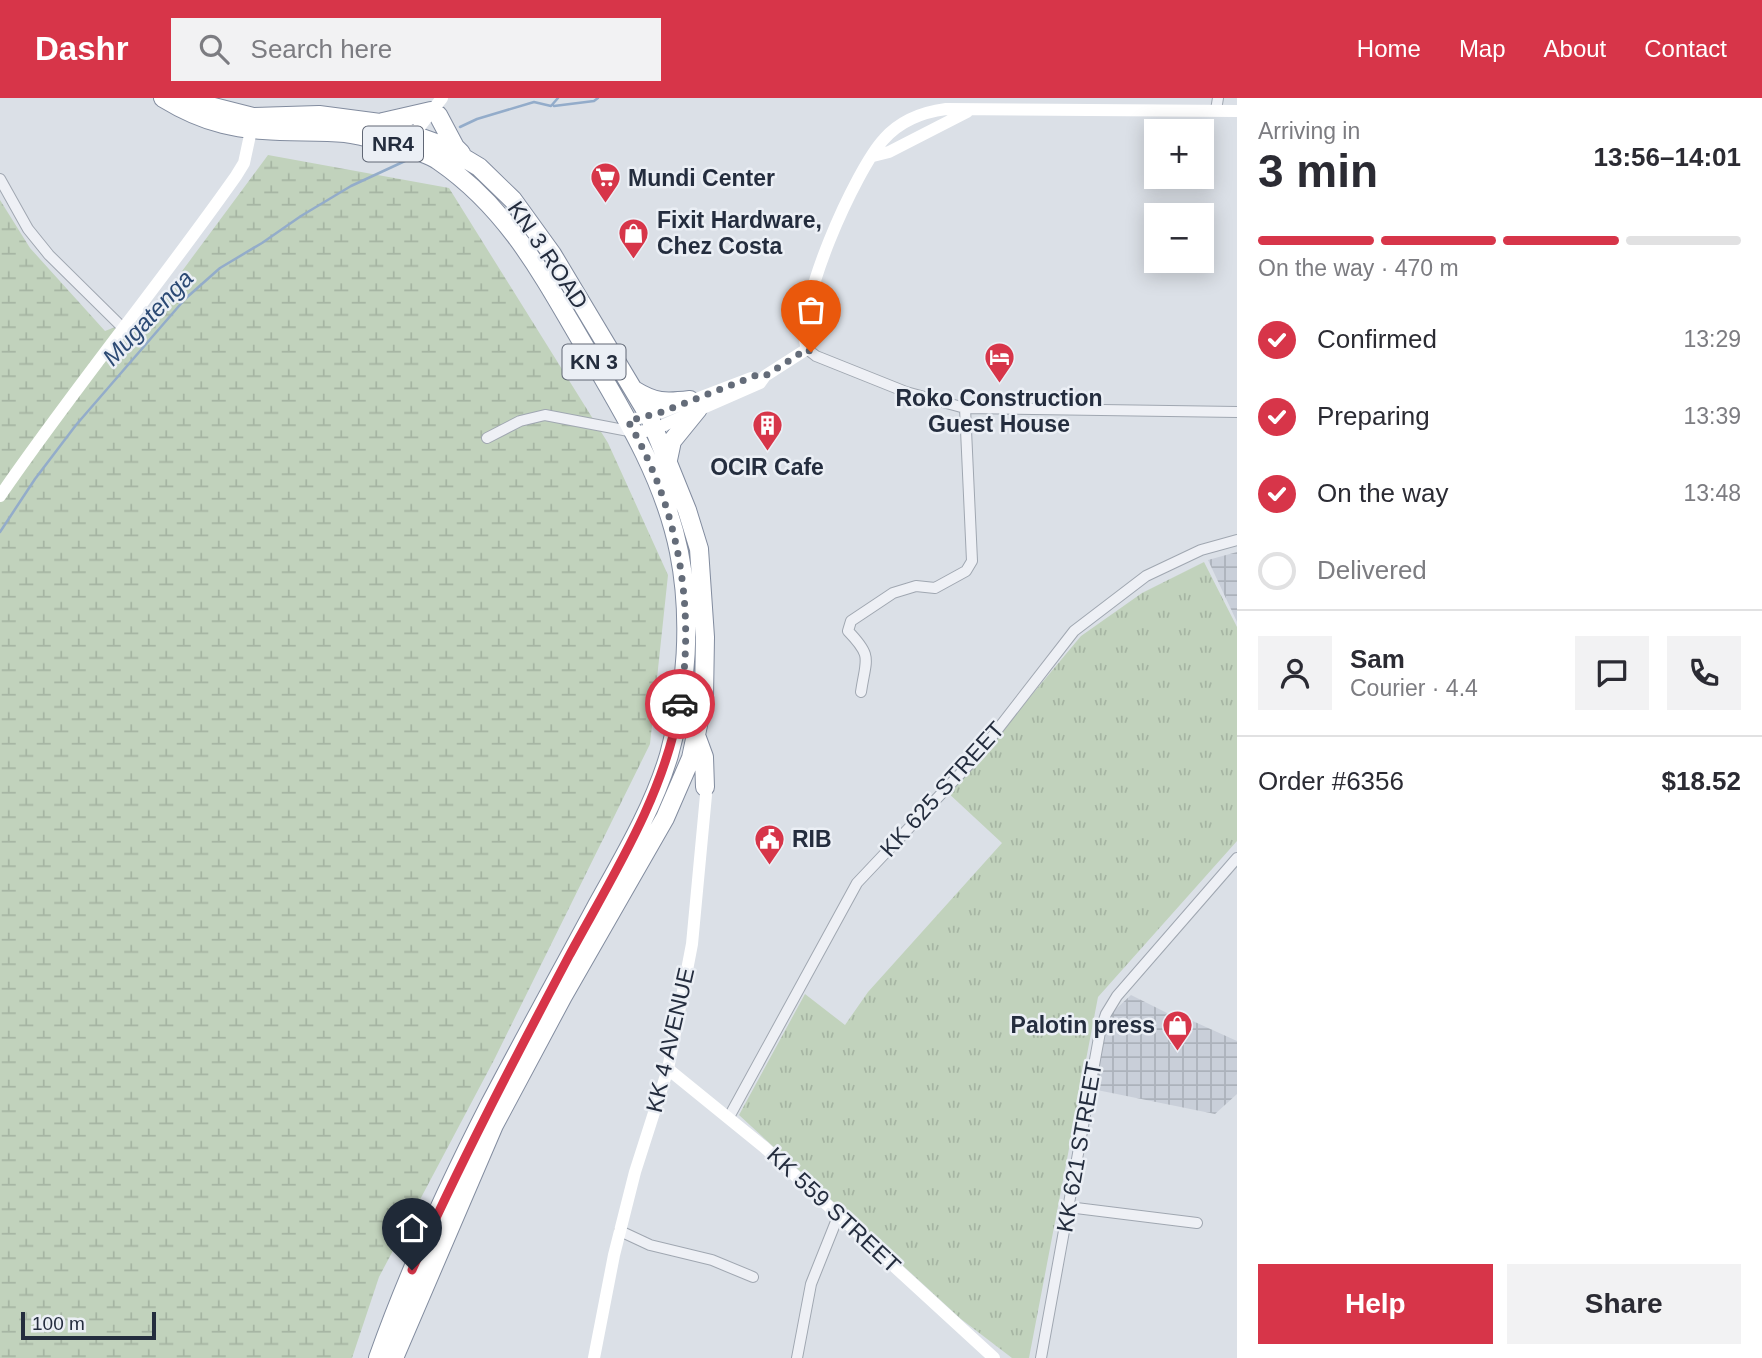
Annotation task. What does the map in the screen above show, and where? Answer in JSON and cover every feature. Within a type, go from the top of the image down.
[{"type":"highway","name":"KN 3 ROAD","points":[[163,98],[221,124],[319,115],[380,123],[419,144],[498,212],[530,256],[559,304]]},
{"type":"highway","name":"KN 3 ROAD","points":[[190,98],[253,123],[419,144],[469,160],[513,200],[552,254],[652,422],[699,549],[705,637],[704,697],[691,758],[665,818],[563,996],[494,1125],[394,1358]]},
{"type":"highway","points":[[380,123],[437,107],[454,147],[469,160]]},
{"type":"highway","name":"KN 3","points":[[559,304],[631,427]]},
{"type":"highway","points":[[631,388],[649,400],[694,405],[672,441],[668,460]]},
{"type":"highway","points":[[378,1358],[412,1270],[489,1107],[647,810],[668,757],[677,722],[684,675],[685,626],[679,552],[650,464],[631,427]]},
{"type":"highway","points":[[682,780],[691,777],[704,782],[704,757],[697,738]]},
{"type":"main road","points":[[631,427],[761,383],[765,376],[807,349],[804,329],[817,273],[844,208],[884,139],[911,119],[927,112],[974,108],[1217,104],[1237,111]]},
{"type":"main road","points":[[419,144],[437,107]]},
{"type":"main road","points":[[873,156],[897,149],[974,108]]},
{"type":"main road","points":[[0,496],[34,446],[236,176],[244,163],[253,123]]},
{"type":"main road","points":[[677,722],[704,782]]},
{"type":"main road","name":"KK 4 AVENUE","points":[[594,1358],[620,1231],[667,1069],[693,933],[704,782]]},
{"type":"main road","name":"KK 559 STREET","points":[[667,1069],[729,1117],[839,1214],[994,1358]]},
{"type":"street","points":[[0,179],[28,229],[49,255],[124,329]]},
{"type":"street","points":[[807,349],[816,356],[906,391],[965,408],[1237,412]]},
{"type":"street","points":[[861,692],[866,655],[864,648],[848,631],[852,621],[893,593],[916,586],[935,588],[966,571],[972,561],[965,408]]},
{"type":"street","points":[[487,438],[520,421],[545,415],[601,425],[631,427]]},
{"type":"street","name":"KK 625 STREET","points":[[729,1117],[857,883],[977,756],[1074,631],[1146,576],[1201,550],[1237,540]]},
{"type":"street","name":"KK 621 STREET","points":[[1041,1358],[1105,1014],[1237,858]]},
{"type":"street","points":[[1068,1206],[1197,1223]]},
{"type":"street","points":[[797,1358],[811,1284],[839,1214]]},
{"type":"street","points":[[620,1231],[650,1245],[712,1260],[753,1276]]},
{"type":"shaded area","points":[[1237,552],[1237,622],[1208,560]]},
{"type":"shaded area","points":[[1131,995],[1169,1014],[1186,1018],[1237,1041],[1237,1094],[1215,1114],[1092,1089],[1103,1021]]},
{"type":"green space","points":[[268,155],[449,188],[608,443],[668,575],[650,744],[494,1060],[379,1277],[352,1358],[0,1358],[0,200],[30,248],[105,331],[151,313]]},
{"type":"green space","points":[[1204,562],[1237,627],[1237,841],[1098,997],[1029,1358],[1012,1358],[961,1319],[739,1115],[805,994],[845,1025],[868,992],[1002,843],[946,791],[984,752],[1081,636],[1142,593]]},
{"type":"waterway","points":[[460,127],[477,119],[534,102],[551,106],[558,98]]},
{"type":"waterway","points":[[554,106],[594,101],[598,98]]},
{"type":"waterway","name":"Mugatenga","points":[[0,532],[35,479],[76,425],[185,299],[220,268],[301,216],[351,186],[405,161]]},
{"type":"way so far","points":[[680,704],[684,675],[685,626],[679,552],[650,464],[628,421],[662,412],[757,375],[765,376],[807,349],[811,352]]},
{"type":"place","name":"Mundi Center","points":[[605,205]]},
{"type":"place","name":"Fixit Hardware, Chez Costa","points":[[634,260]]},
{"type":"place","name":"Roko Construction Guest House","points":[[999,384]]},
{"type":"place","name":"OCIR Cafe","points":[[767,453]]},
{"type":"place","name":"RIB","points":[[769,866]]},
{"type":"place","name":"Palotin press","points":[[1178,1052]]},
{"type":"route","points":[[412,1270],[489,1107],[647,810],[668,757],[680,704]]}]
